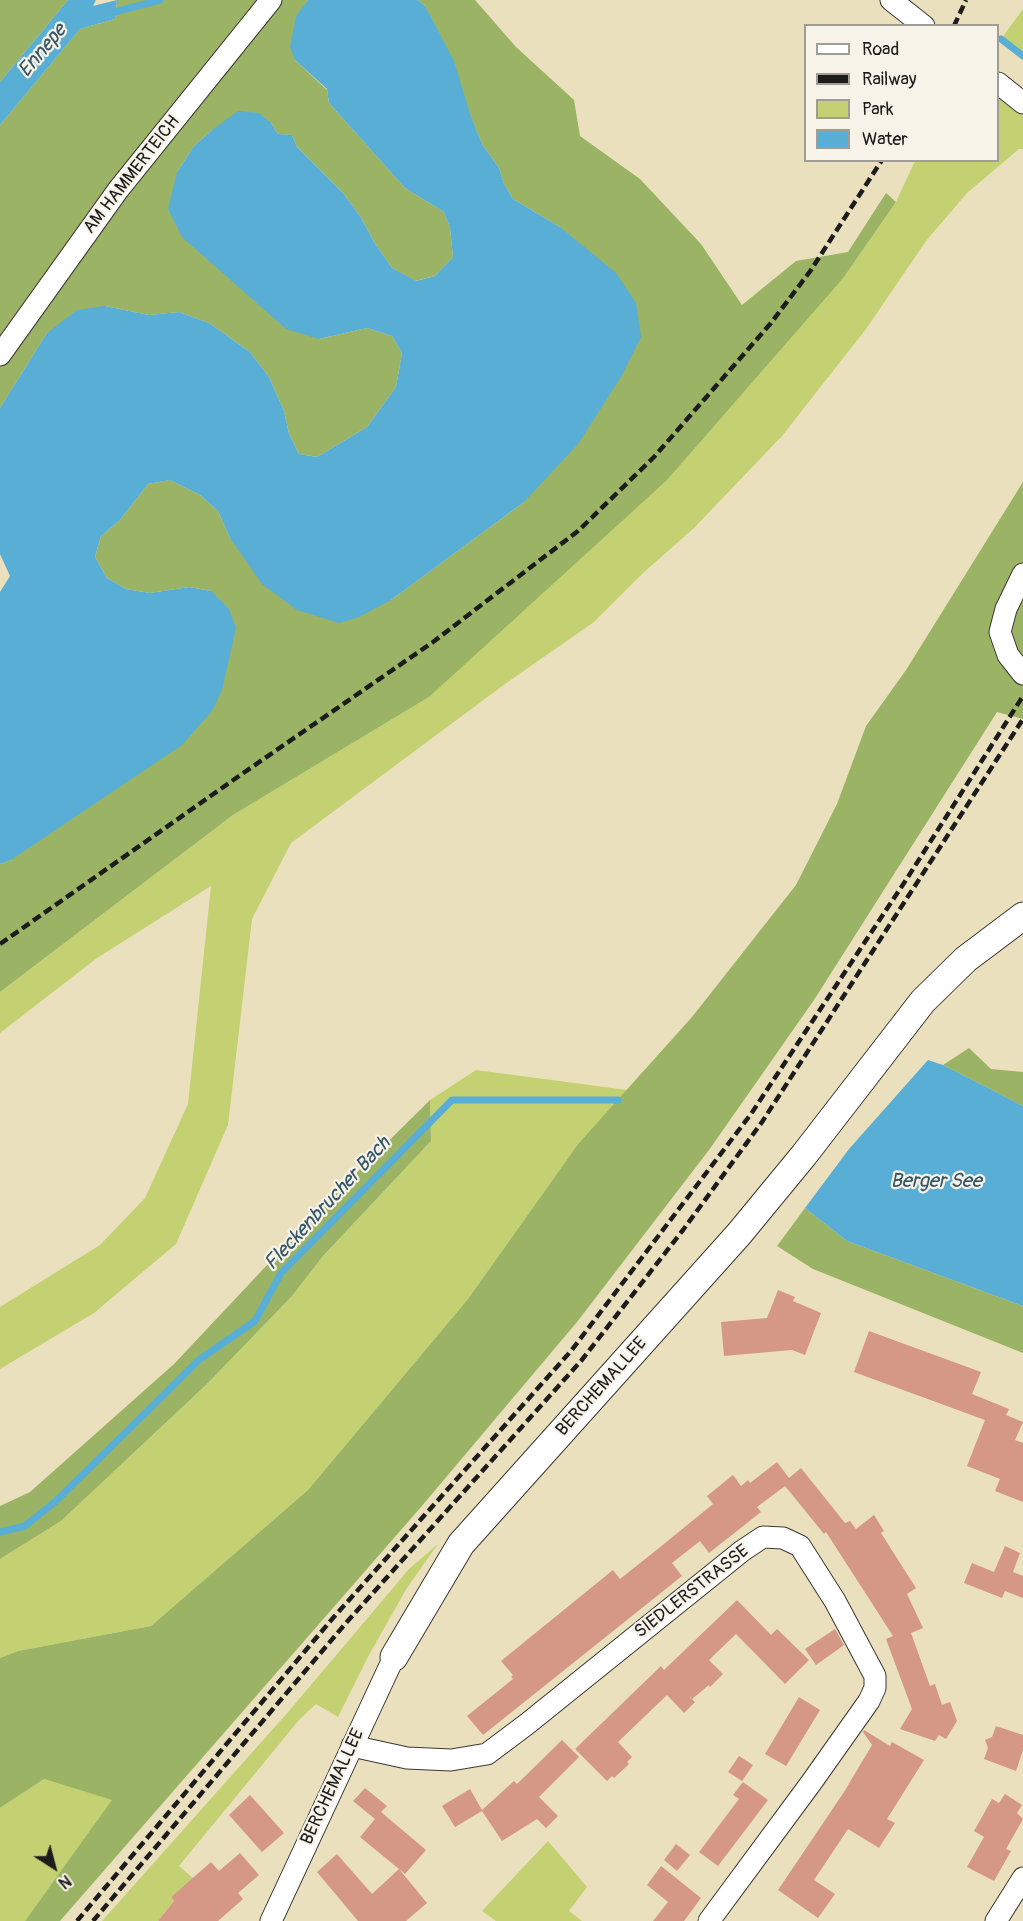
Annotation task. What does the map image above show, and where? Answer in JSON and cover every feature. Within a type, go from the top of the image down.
[{"type":"street","name":"AM HAMMERTEICH","points":[[0,355],[118,190],[271,0]]},
{"type":"street","points":[[891,0],[921,24]]},
{"type":"street","points":[[1023,574],[1006,609],[1000,632],[1008,655],[1023,674]]},
{"type":"street","name":"BERCHEMALLEE","points":[[271,1921],[394,1657],[461,1544],[746,1226],[923,1001],[966,958],[1023,916]]},
{"type":"street","name":"SIEDLERSTRASSE","points":[[352,1746],[407,1758],[451,1760],[487,1754],[742,1551],[763,1537],[783,1538],[800,1546],[836,1601],[875,1676],[875,1688],[869,1701],[811,1783],[709,1921]]},
{"type":"street","points":[[996,1921],[1023,1878]]},
{"type":"green space","points":[[0,0],[68,0],[0,82]]},
{"type":"green space","points":[[117,0],[308,0],[296,17],[295,60],[327,90],[329,103],[405,188],[444,212],[450,228],[453,257],[435,276],[415,281],[392,268],[343,193],[297,147],[292,135],[278,134],[271,123],[212,130],[194,146],[177,172],[319,339],[367,328],[392,336],[402,353],[396,387],[367,427],[317,457],[299,454],[289,434],[284,411],[269,377],[250,352],[209,323],[179,312],[149,315],[105,306],[47,333],[0,408],[0,125],[80,29],[115,19]]},
{"type":"green space","points":[[418,0],[475,0],[516,47],[574,100],[580,136],[640,179],[701,244],[742,305],[796,261],[848,252],[886,193],[896,202],[844,277],[667,480],[429,697],[233,815],[0,992],[0,864],[11,860],[211,591],[189,587],[150,593],[126,589],[107,578],[95,557],[101,536],[120,520],[148,484],[170,480],[200,495],[218,511],[230,538],[391,600],[524,502],[560,227],[513,199],[504,184],[499,168],[482,144],[425,6]]},
{"type":"green space","points":[[1023,9],[1023,56],[1001,39]]},
{"type":"green space","points":[[999,94],[1023,115],[1023,149],[1019,149],[967,193],[926,241],[866,329],[782,436],[694,528],[643,573],[594,622],[505,684],[291,843],[252,919],[228,1125],[176,1244],[94,1313],[0,1369],[0,1307],[100,1245],[145,1198],[188,1104],[211,886],[97,958],[0,1033],[0,992],[233,815],[429,697],[844,277],[896,202],[915,162],[999,162]]},
{"type":"green space","points":[[1023,482],[1023,719],[997,712],[814,1000],[709,1150],[577,1322],[421,1507],[60,1921],[25,1921],[112,1800],[44,1779],[0,1808],[0,1658],[18,1651],[151,1626],[308,1490],[468,1299],[578,1144],[692,1017],[796,885],[837,804],[866,726],[906,670]]},
{"type":"green space","points":[[969,1048],[991,1069],[1023,1072],[1023,1106],[943,1065]]},
{"type":"green space","points":[[476,1070],[627,1090],[578,1144],[468,1299],[308,1490],[151,1626],[18,1651],[0,1658],[0,1559],[61,1521],[207,1384],[292,1296],[323,1256],[431,1141],[430,1100]]},
{"type":"green space","points":[[430,1100],[431,1141],[323,1256],[292,1296],[207,1384],[61,1521],[0,1559],[0,1506],[30,1492],[174,1364],[316,1213]]},
{"type":"green space","points":[[805,1208],[847,1241],[1023,1306],[1023,1353],[813,1269],[777,1246]]},
{"type":"green space","points":[[438,1544],[407,1588],[369,1655],[338,1717],[316,1704],[299,1720],[179,1866],[193,1878],[171,1897],[174,1901],[158,1921],[102,1921],[289,1711],[409,1569]]},
{"type":"green space","points":[[44,1779],[113,1800],[25,1921],[0,1921],[0,1808]]},
{"type":"green space","points":[[548,1841],[587,1887],[569,1911],[582,1921],[496,1921],[482,1911]]},
{"type":"water","name":"Ennepe","points":[[68,0],[96,0],[93,6],[117,0],[115,19],[80,29],[0,125],[0,82]]},
{"type":"water","points":[[308,0],[418,0],[425,6],[454,61],[482,144],[499,168],[504,184],[513,199],[560,227],[616,273],[636,303],[641,337],[621,377],[578,444],[524,502],[391,600],[359,617],[339,623],[297,610],[262,584],[230,538],[218,511],[200,495],[170,480],[148,484],[120,520],[101,536],[95,557],[107,578],[126,589],[150,593],[189,587],[211,591],[229,609],[236,628],[222,690],[212,711],[182,745],[11,860],[0,864],[0,592],[10,576],[0,554],[0,408],[47,333],[77,310],[105,306],[149,315],[179,312],[209,323],[250,352],[269,377],[284,411],[289,434],[299,454],[317,457],[367,427],[396,387],[402,353],[392,336],[367,328],[319,339],[286,329],[182,237],[168,209],[177,172],[194,146],[238,111],[259,113],[271,123],[278,134],[292,135],[297,147],[343,193],[392,268],[416,281],[435,276],[453,257],[450,228],[444,212],[405,188],[329,103],[327,89],[295,60],[290,47],[296,16]]},
{"type":"water","name":"Berger See","points":[[928,1060],[943,1065],[1023,1106],[1023,1306],[847,1241],[805,1208],[849,1149]]},
{"type":"building","points":[[778,1290],[795,1297],[793,1301],[821,1313],[805,1355],[792,1350],[724,1356],[721,1322],[767,1318]]},
{"type":"building","points":[[869,1331],[981,1372],[972,1394],[1009,1409],[1006,1415],[1023,1422],[1015,1440],[1023,1443],[1023,1502],[995,1491],[1000,1479],[967,1466],[985,1420],[854,1372]]},
{"type":"building","points":[[777,1462],[789,1478],[801,1468],[845,1523],[850,1521],[856,1529],[874,1515],[884,1531],[881,1533],[916,1588],[907,1594],[923,1628],[911,1633],[930,1686],[935,1684],[942,1705],[950,1702],[957,1721],[946,1739],[939,1735],[935,1741],[900,1729],[912,1709],[886,1639],[893,1636],[826,1532],[824,1534],[785,1486],[757,1507],[761,1512],[709,1553],[700,1541],[672,1563],[682,1576],[483,1735],[467,1716],[513,1679],[511,1677],[513,1675],[501,1661],[613,1570],[620,1579],[659,1548],[713,1504],[707,1496],[733,1475],[741,1486],[748,1480],[750,1483]]},
{"type":"building","points":[[1005,1546],[1020,1553],[1013,1572],[1023,1576],[1023,1598],[1005,1591],[1002,1598],[964,1583],[972,1563],[994,1572]]},
{"type":"building","points":[[737,1600],[771,1635],[777,1629],[809,1660],[785,1684],[736,1634],[709,1660],[723,1674],[710,1687],[709,1685],[692,1699],[695,1702],[684,1713],[667,1695],[618,1742],[632,1757],[627,1762],[629,1764],[614,1778],[612,1776],[607,1781],[575,1749],[661,1666],[664,1670]]},
{"type":"building","points":[[835,1629],[844,1645],[816,1665],[805,1649]]},
{"type":"building","points":[[799,1697],[820,1710],[786,1766],[765,1754]]},
{"type":"building","points":[[996,1726],[1023,1735],[1023,1750],[1016,1771],[984,1759],[988,1748],[985,1740],[992,1737]]},
{"type":"building","points":[[864,1730],[890,1746],[892,1742],[924,1760],[887,1819],[895,1823],[879,1848],[848,1829],[814,1880],[835,1894],[818,1918],[778,1890],[844,1792],[872,1745],[863,1732]]},
{"type":"building","points":[[562,1740],[579,1757],[539,1797],[558,1816],[546,1828],[537,1819],[502,1841],[482,1811],[455,1827],[442,1806],[470,1789],[482,1810],[514,1781],[517,1784]]},
{"type":"building","points":[[739,1756],[753,1765],[742,1781],[728,1772]]},
{"type":"building","points":[[743,1782],[768,1800],[718,1866],[699,1852],[739,1799],[733,1795]]},
{"type":"building","points":[[365,1788],[387,1806],[381,1812],[426,1850],[405,1874],[360,1837],[375,1819],[353,1801]]},
{"type":"building","points":[[1005,1794],[1022,1805],[1017,1813],[1023,1819],[1006,1849],[1011,1851],[994,1881],[967,1867],[984,1837],[974,1831],[992,1799],[999,1803]]},
{"type":"building","points":[[250,1795],[284,1833],[262,1852],[229,1815]]},
{"type":"building","points":[[676,1844],[690,1855],[677,1871],[664,1860]]},
{"type":"building","points":[[240,1853],[259,1875],[238,1893],[243,1899],[218,1921],[158,1921],[174,1901],[171,1897],[211,1862],[219,1871]]},
{"type":"building","points":[[337,1854],[372,1894],[399,1869],[427,1903],[406,1921],[358,1921],[317,1872]]},
{"type":"building","points":[[661,1866],[701,1898],[684,1921],[653,1921],[668,1902],[647,1885]]},
{"type":"waterway","points":[[107,14],[160,0]]},
{"type":"waterway","points":[[1001,39],[1023,56]]},
{"type":"waterway","name":"Fleckenbrucher Bach","points":[[0,1532],[25,1526],[56,1501],[200,1359],[255,1321],[281,1273],[452,1100],[618,1100]]},
{"type":"railway","points":[[955,24],[966,0]]},
{"type":"railway","points":[[0,944],[433,642],[578,531],[654,457],[771,323],[811,270],[881,162]]},
{"type":"railway","points":[[77,1921],[333,1618],[571,1351],[751,1114],[906,880],[1023,696]]},
{"type":"railway","points":[[93,1921],[346,1623],[581,1361],[683,1230],[762,1122],[1023,719]]}]
